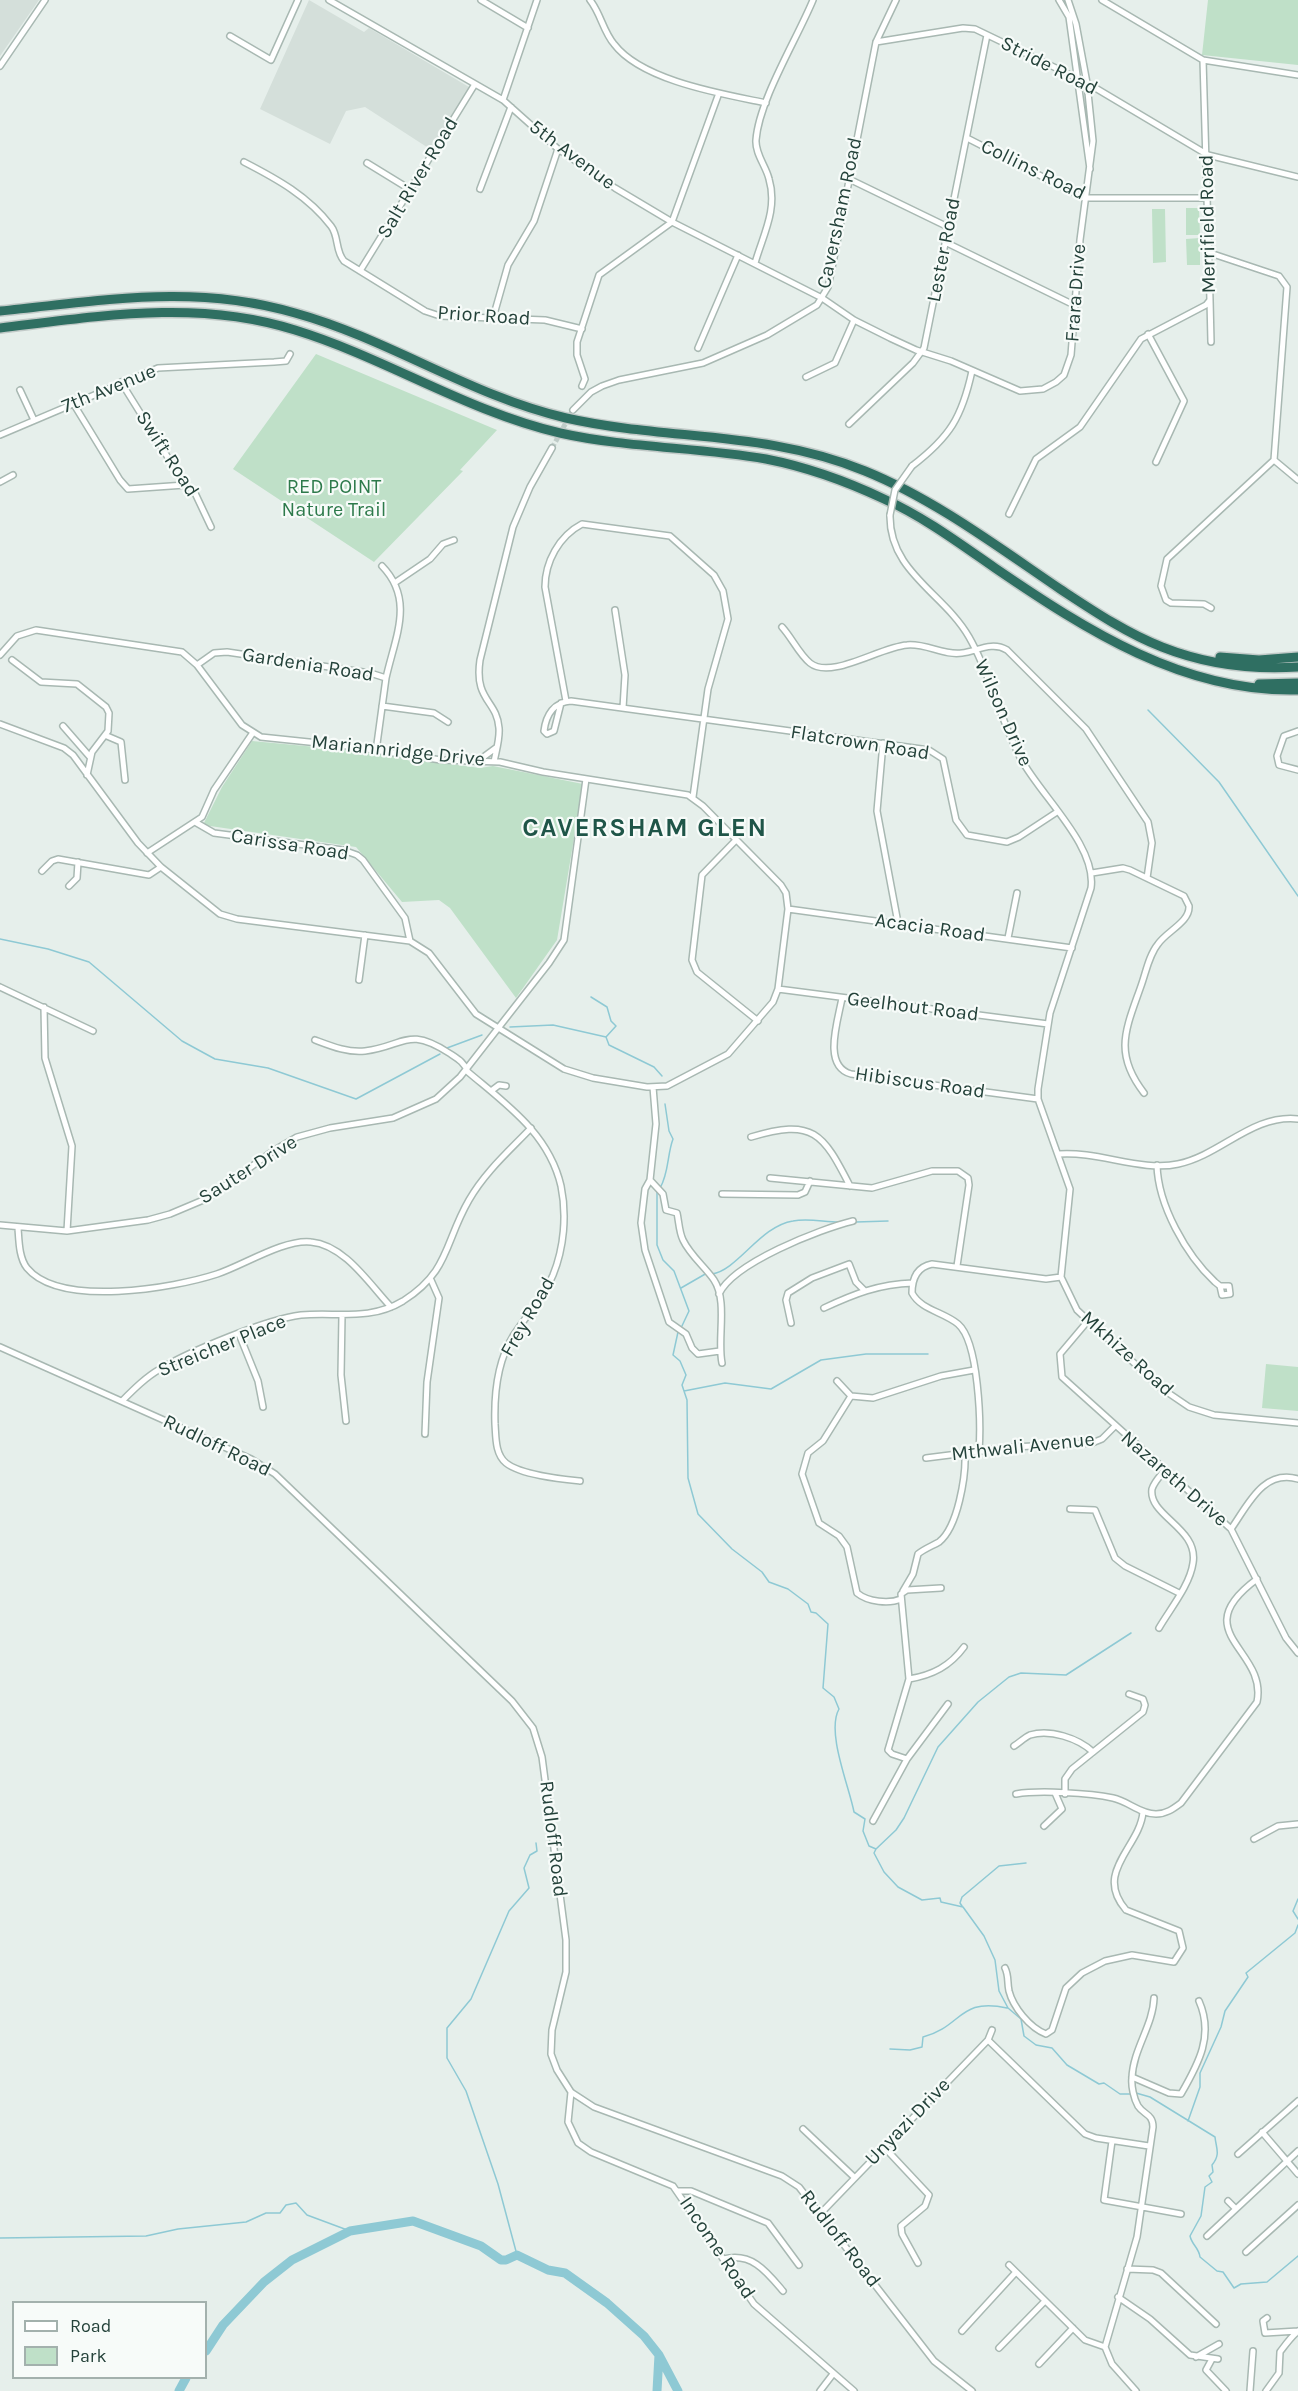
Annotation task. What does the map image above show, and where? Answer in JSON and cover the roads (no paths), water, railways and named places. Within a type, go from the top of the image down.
[{"type":"highway","points":[[0,311],[158,295],[207,296],[256,303],[319,320],[475,388],[564,417],[621,427],[742,439],[820,454],[895,484],[1097,614],[1162,647],[1202,660],[1242,667],[1298,667]]},
{"type":"highway","points":[[0,328],[159,311],[244,318],[314,336],[442,393],[542,428],[619,444],[754,458],[797,466],[863,489],[924,519],[1080,623],[1131,652],[1185,674],[1270,691],[1298,690]]},
{"type":"highway","points":[[1162,647],[1239,659],[1298,657]]},
{"type":"highway","points":[[1233,683],[1298,683]]},
{"type":"street","points":[[0,66],[45,0]]},
{"type":"street","points":[[230,36],[272,60],[298,0]]},
{"type":"street","name":"5th Avenue","points":[[329,0],[503,100],[558,149],[615,188],[672,222],[822,298],[854,320],[922,352]]},
{"type":"street","points":[[481,0],[528,27]]},
{"type":"street","points":[[503,100],[537,0]]},
{"type":"street","points":[[590,0],[602,16],[614,46],[660,76],[719,93],[766,103]]},
{"type":"street","points":[[755,263],[773,202],[770,182],[759,156],[756,140],[766,103],[813,0]]},
{"type":"street","name":"Caversham Road","points":[[573,410],[591,392],[602,386],[703,363],[741,348],[802,315],[822,298],[832,268],[876,42],[896,0]]},
{"type":"street","name":"Frara Drive","points":[[1059,0],[1069,17],[1090,170]]},
{"type":"street","name":"Frara Drive","points":[[972,371],[1011,389],[1029,392],[1043,389],[1064,375],[1071,355],[1084,198],[1093,141],[1087,83],[1076,24],[1068,0]]},
{"type":"street","points":[[1102,0],[1203,60],[1298,75]]},
{"type":"street","name":"Stride Road","points":[[876,42],[963,28],[987,35],[1087,83],[1208,155],[1298,177]]},
{"type":"street","name":"Lester Road","points":[[922,352],[968,138],[987,35]]},
{"type":"street","name":"Merrifield Road","points":[[1009,514],[1036,459],[1080,427],[1135,345],[1148,334],[1206,305],[1210,300],[1208,155],[1203,60]]},
{"type":"street","name":"Salt River Road","points":[[360,271],[475,84]]},
{"type":"street","points":[[582,386],[585,379],[577,350],[602,271],[672,222],[719,93]]},
{"type":"street","points":[[480,189],[511,107]]},
{"type":"street","name":"Collins Road","points":[[968,138],[1084,198],[1208,198]]},
{"type":"street","points":[[493,318],[508,265],[534,221],[558,149]]},
{"type":"street","name":"Prior Road","points":[[244,162],[299,193],[332,227],[341,258],[434,315],[544,320],[582,330]]},
{"type":"street","points":[[367,163],[411,190]]},
{"type":"street","points":[[849,179],[948,227]]},
{"type":"street","points":[[945,242],[1074,305]]},
{"type":"street","points":[[1210,253],[1279,276],[1287,287],[1274,460],[1167,559],[1161,586],[1166,600],[1178,604],[1204,604],[1211,608]]},
{"type":"street","points":[[699,348],[738,255]]},
{"type":"street","points":[[1210,300],[1211,342]]},
{"type":"street","points":[[806,377],[835,363],[854,320]]},
{"type":"street","points":[[1148,334],[1184,401],[1156,462]]},
{"type":"street","points":[[849,424],[922,352],[972,371]]},
{"type":"street","name":"7th Avenue","points":[[0,435],[121,382],[165,366],[286,361],[290,354]]},
{"type":"street","name":"Wilson Drive","points":[[972,371],[962,410],[955,423],[930,451],[912,466],[895,490],[890,515],[892,537],[902,561],[963,629],[975,650],[1020,757],[1085,854],[1092,873]]},
{"type":"street","name":"Swift Road","points":[[121,382],[185,485],[194,491],[211,527]]},
{"type":"street","points":[[20,390],[34,420]]},
{"type":"street","points":[[73,403],[120,480],[128,489],[185,485]]},
{"type":"street","points":[[494,762],[498,721],[483,695],[477,678],[480,660],[513,528],[530,487],[552,448]]},
{"type":"street","points":[[1274,460],[1298,480]]},
{"type":"street","points":[[0,482],[13,475]]},
{"type":"street","points":[[0,724],[64,748],[147,853],[212,908],[228,917],[410,941],[429,953],[476,1014],[497,1028],[574,1074],[653,1087],[674,1084],[721,1059],[734,1049],[773,1002],[778,989],[788,909],[786,893],[781,885],[693,797],[704,719],[708,689],[728,619],[719,581],[670,536],[593,524],[574,528],[551,555],[545,572],[545,586],[563,702],[554,732],[547,734],[544,731],[547,715],[563,702],[704,719]]},
{"type":"street","points":[[396,582],[430,559],[443,544],[453,540]]},
{"type":"street","points":[[382,566],[396,582],[402,608],[386,678]]},
{"type":"street","points":[[615,610],[625,675],[623,708]]},
{"type":"street","points":[[782,627],[809,662],[820,668],[837,667],[879,650],[907,645],[954,653],[998,646],[1007,650],[1091,736],[1151,830],[1152,843],[1147,878]]},
{"type":"street","points":[[0,655],[17,636],[36,630],[177,649],[197,665],[242,725],[252,734],[214,790],[202,817],[147,853]]},
{"type":"street","name":"Gardenia Road","points":[[197,665],[214,653],[227,652],[370,673],[386,678],[376,751]]},
{"type":"street","points":[[12,660],[35,680],[70,682],[82,687],[106,707],[110,723],[107,736],[90,757],[87,775]]},
{"type":"street","points":[[382,706],[434,714],[448,722]]},
{"type":"street","name":"Flatcrown Road","points":[[704,719],[929,750],[943,759],[956,820],[967,835],[1007,842],[1024,834],[1057,812]]},
{"type":"street","points":[[63,726],[90,757]]},
{"type":"street","points":[[1298,731],[1284,736],[1277,756],[1279,765],[1298,770]]},
{"type":"street","name":"Mariannridge Drive","points":[[252,734],[376,751],[494,762],[586,779],[675,791],[693,797]]},
{"type":"street","points":[[107,736],[121,742],[125,780]]},
{"type":"street","points":[[883,744],[877,811],[898,923]]},
{"type":"street","points":[[476,762],[497,746]]},
{"type":"street","name":"Sauter Drive","points":[[0,1225],[67,1231],[148,1220],[208,1198],[273,1151],[297,1137],[330,1128],[393,1118],[417,1110],[450,1088],[549,963],[564,940],[586,779]]},
{"type":"street","name":"Carissa Road","points":[[195,822],[214,833],[343,850],[357,855],[405,918],[410,941]]},
{"type":"street","points":[[736,840],[702,875],[692,960],[698,972],[758,1021]]},
{"type":"street","points":[[42,871],[55,860],[149,875],[161,867]]},
{"type":"street","points":[[69,886],[77,878],[78,862]]},
{"type":"street","points":[[979,1451],[981,1414],[968,1337],[963,1329],[917,1300],[912,1293],[913,1283],[916,1274],[927,1265],[957,1266],[1046,1279],[1061,1277],[1070,1197],[1059,1154],[1038,1099],[1039,1075],[1048,1024],[1091,888],[1092,873],[1123,868],[1184,896],[1189,906],[1188,914],[1156,948],[1124,1037],[1128,1068],[1144,1093]]},
{"type":"street","points":[[1008,938],[1017,894]]},
{"type":"street","name":"Acacia Road","points":[[788,909],[1072,948]]},
{"type":"street","points":[[787,917],[799,910]]},
{"type":"street","points":[[359,980],[365,935]]},
{"type":"street","points":[[0,987],[93,1031]]},
{"type":"street","name":"Geelhout Road","points":[[778,989],[1048,1024]]},
{"type":"street","name":"Hibiscus Road","points":[[842,998],[834,1053],[835,1062],[840,1070],[851,1074],[1038,1099]]},
{"type":"street","points":[[44,1007],[45,1058],[72,1146],[67,1231]]},
{"type":"street","name":"Frey Road","points":[[315,1040],[354,1051],[375,1048],[404,1039],[420,1039],[436,1045],[464,1063],[466,1068],[543,1142],[557,1173],[563,1203],[564,1227],[553,1275],[513,1336],[502,1359],[495,1416],[497,1443],[502,1460],[520,1470],[580,1481]]},
{"type":"street","points":[[491,1091],[499,1085],[506,1086]]},
{"type":"street","points":[[653,1087],[656,1124],[651,1182],[645,1189],[641,1223],[642,1239],[669,1322],[686,1334],[692,1348],[698,1354],[720,1352]]},
{"type":"street","points":[[1059,1154],[1101,1156],[1157,1165],[1180,1164],[1269,1121],[1298,1119]]},
{"type":"street","points":[[425,1434],[426,1390],[439,1298],[431,1280],[446,1255],[470,1199],[492,1168],[531,1128]]},
{"type":"street","points":[[752,1137],[796,1129],[810,1130],[817,1135],[838,1162],[850,1186]]},
{"type":"street","points":[[1157,1165],[1158,1188],[1162,1199],[1196,1262],[1220,1286]]},
{"type":"street","points":[[770,1178],[878,1188],[932,1171],[950,1170],[966,1175],[969,1185],[957,1266]]},
{"type":"street","points":[[722,1194],[798,1195],[805,1192],[810,1181]]},
{"type":"street","points":[[651,1182],[663,1194],[666,1210],[676,1213],[683,1240],[715,1281],[722,1319],[720,1352],[722,1363]]},
{"type":"street","points":[[718,1295],[732,1276],[756,1262],[812,1233],[853,1221]]},
{"type":"street","points":[[18,1228],[21,1255],[29,1271],[52,1282],[98,1292],[138,1290],[198,1279],[294,1243],[314,1242],[341,1255],[391,1307]]},
{"type":"street","points":[[791,1323],[786,1300],[788,1293],[812,1278],[849,1264],[856,1282],[864,1290]]},
{"type":"street","name":"Mkhize Road","points":[[1061,1277],[1069,1296],[1087,1322],[1161,1388],[1189,1407],[1214,1415],[1298,1423]]},
{"type":"street","name":"Streicher Place","points":[[122,1401],[161,1368],[239,1334],[292,1316],[372,1314],[391,1307],[431,1280]]},
{"type":"street","points":[[824,1308],[864,1290],[891,1284],[913,1283]]},
{"type":"street","points":[[342,1315],[341,1375],[345,1420]]},
{"type":"street","name":"Nazareth Drive","points":[[1087,1322],[1060,1354],[1060,1373],[1065,1382],[1231,1529],[1286,1638],[1298,1653]]},
{"type":"street","points":[[239,1334],[258,1381],[263,1407]]},
{"type":"street","name":"Rudloff Road","points":[[0,1347],[251,1459],[275,1474],[507,1696],[528,1720],[542,1757],[567,1946],[566,1972],[552,2030],[551,2054],[557,2070],[571,2092],[594,2107],[782,2176],[799,2187],[822,2212],[934,2361],[972,2391]]},
{"type":"street","points":[[837,1381],[851,1396],[873,1398],[941,1376],[974,1370]]},
{"type":"street","points":[[851,1396],[823,1441],[808,1453],[803,1464],[803,1478],[819,1523],[839,1536],[847,1547],[857,1593],[873,1600],[894,1602],[901,1599]]},
{"type":"street","name":"Mthwali Avenue","points":[[926,1458],[979,1451],[1092,1443],[1102,1439],[1114,1427]]},
{"type":"street","points":[[907,1759],[890,1754],[888,1750],[897,1712],[909,1679],[901,1599],[920,1552],[939,1542],[947,1529],[964,1484],[965,1453]]},
{"type":"street","points":[[1159,1628],[1191,1571],[1194,1554],[1187,1536],[1154,1500],[1153,1487],[1165,1470]]},
{"type":"street","points":[[1231,1529],[1261,1487],[1268,1481],[1282,1477],[1298,1479]]},
{"type":"street","points":[[1070,1509],[1096,1512],[1109,1549],[1115,1558],[1125,1566],[1179,1593]]},
{"type":"street","points":[[1016,1794],[1055,1793],[1113,1798],[1143,1812],[1163,1813],[1181,1803],[1254,1708],[1258,1695],[1257,1682],[1252,1668],[1230,1638],[1228,1626],[1233,1600],[1257,1579]]},
{"type":"street","points":[[903,1591],[941,1588]]},
{"type":"street","points":[[909,1679],[942,1669],[955,1659],[964,1647]]},
{"type":"street","points":[[1065,1794],[1067,1774],[1143,1712],[1145,1705],[1143,1699],[1129,1694]]},
{"type":"street","points":[[873,1821],[907,1759],[948,1704]]},
{"type":"street","points":[[1014,1746],[1031,1735],[1050,1733],[1083,1745],[1093,1752]]},
{"type":"street","points":[[1044,1826],[1062,1809],[1055,1793]]},
{"type":"street","points":[[1005,1968],[1009,1974],[1011,1997],[1026,2020],[1046,2034],[1052,2030],[1066,1988],[1082,1973],[1105,1961],[1132,1955],[1174,1962],[1183,1948],[1179,1931],[1126,1910],[1116,1888],[1117,1867],[1139,1828],[1143,1812]]},
{"type":"street","points":[[1254,1839],[1278,1826],[1298,1824]]},
{"type":"street","points":[[1136,2391],[1112,2364],[1105,2347],[1137,2237],[1153,2127],[1150,2115],[1137,2104],[1132,2077],[1145,2029],[1152,2018],[1154,1998]]},
{"type":"street","points":[[1132,2077],[1169,2093],[1181,2094],[1207,2033],[1206,2017],[1199,2001]]},
{"type":"street","name":"Unyazi Drive","points":[[822,2212],[987,2040],[992,2030]]},
{"type":"street","points":[[987,2040],[1081,2131],[1112,2141],[1149,2146]]},
{"type":"street","name":"Income Road","points":[[571,2092],[568,2122],[578,2143],[591,2152],[667,2183],[678,2191],[754,2304],[854,2391]]},
{"type":"street","points":[[1238,2154],[1298,2101]]},
{"type":"street","points":[[803,2129],[854,2177]]},
{"type":"street","points":[[1262,2132],[1298,2174]]},
{"type":"street","points":[[1112,2141],[1104,2200],[1142,2205],[1181,2214]]},
{"type":"street","points":[[884,2146],[929,2195],[925,2206],[901,2226],[905,2241],[918,2263]]},
{"type":"street","points":[[1207,2235],[1298,2151]]},
{"type":"street","points":[[678,2191],[691,2191],[768,2223],[800,2265]]},
{"type":"street","points":[[1228,2201],[1235,2208]]},
{"type":"street","points":[[1246,2252],[1258,2246],[1298,2205]]},
{"type":"street","points":[[724,2259],[740,2257],[758,2263],[783,2291]]},
{"type":"street","points":[[1009,2265],[1090,2343],[1105,2347]]},
{"type":"street","points":[[1127,2269],[1148,2269],[1161,2273],[1216,2324]]},
{"type":"street","points":[[962,2331],[1016,2272]]},
{"type":"street","points":[[1118,2297],[1150,2319],[1185,2352],[1196,2357],[1215,2359],[1206,2370],[1226,2391]]},
{"type":"street","points":[[999,2348],[1045,2301]]},
{"type":"street","points":[[1266,2318],[1263,2321],[1266,2332],[1298,2331]]},
{"type":"street","points":[[1039,2364],[1073,2328]]},
{"type":"street","points":[[1266,2391],[1279,2373],[1280,2352],[1286,2348],[1288,2339],[1298,2331]]},
{"type":"street","points":[[1196,2357],[1219,2344]]},
{"type":"street","points":[[1250,2391],[1253,2351]]},
{"type":"street","points":[[820,2391],[833,2374]]},
{"type":"waterway","points":[[1148,710],[1219,782],[1298,896]]},
{"type":"waterway","points":[[0,939],[48,949],[89,962],[182,1041],[215,1059],[268,1068],[356,1099],[440,1054]]},
{"type":"waterway","points":[[591,997],[607,1007],[611,1021],[616,1026],[606,1037],[609,1045],[654,1067],[662,1076]]},
{"type":"waterway","points":[[510,1027],[553,1025],[606,1037]]},
{"type":"waterway","points":[[447,1048],[482,1035]]},
{"type":"waterway","points":[[660,1188],[673,1139],[669,1131],[665,1104]]},
{"type":"waterway","points":[[657,1192],[657,1245],[663,1260],[674,1271],[689,1311],[681,1328]]},
{"type":"waterway","points":[[712,1274],[731,1265],[760,1239],[781,1225],[804,1220],[839,1222]]},
{"type":"waterway","points":[[856,1222],[888,1221]]},
{"type":"waterway","points":[[681,1288],[707,1273]]},
{"type":"waterway","points":[[678,1332],[673,1355],[680,1361],[686,1375],[682,1385],[687,1400],[688,1478],[698,1514],[732,1549],[762,1572],[769,1582],[788,1589],[808,1604],[811,1612],[816,1613],[828,1624],[823,1688],[834,1697],[839,1709],[835,1731],[837,1745],[854,1812],[865,1819],[863,1831],[869,1846],[876,1849],[874,1853],[884,1872],[898,1887],[922,1900],[940,1898],[941,1902],[963,1907],[984,1936],[995,1960],[999,1991],[1008,2008],[1021,2019],[1024,2036],[1036,2045],[1052,2048],[1067,2065],[1099,2084],[1104,2083],[1120,2094],[1130,2094]]},
{"type":"waterway","points":[[684,1391],[725,1383],[771,1389],[821,1360],[866,1354],[928,1354]]},
{"type":"waterway","points":[[876,1849],[896,1830],[904,1818],[938,1747],[978,1702],[1009,1677],[1021,1673],[1066,1675],[1131,1633]]},
{"type":"waterway","points":[[517,2255],[498,2184],[466,2091],[447,2058],[447,2028],[471,1999],[509,1911],[529,1888],[524,1868],[530,1855],[537,1851],[536,1843]]},
{"type":"waterway","points":[[962,1906],[960,1903],[962,1897],[999,1866],[1026,1863]]},
{"type":"waterway","points":[[1298,1899],[1293,1911],[1298,1919]]},
{"type":"waterway","points":[[1188,2121],[1200,2087],[1200,2073],[1221,2027],[1225,2011],[1248,1977],[1246,1973],[1295,1933],[1298,1925]]},
{"type":"waterway","points":[[890,2049],[910,2050],[922,2047],[923,2037],[946,2027],[979,2006],[1007,2008]]},
{"type":"waterway","points":[[1136,2093],[1150,2097],[1215,2137],[1217,2154],[1212,2165],[1213,2172],[1209,2176],[1212,2182],[1205,2187],[1201,2216],[1190,2236],[1200,2257],[1217,2271],[1223,2272],[1234,2288],[1241,2284],[1267,2282],[1298,2256]]},
{"type":"waterway","points":[[0,2238],[146,2236],[178,2229],[246,2222],[266,2213],[280,2213],[286,2205],[296,2203],[307,2215],[350,2231]]},
{"type":"waterway","points":[[207,2349],[223,2325],[264,2282],[292,2260],[350,2231],[413,2221],[481,2246],[501,2260],[517,2255],[548,2270],[565,2273],[607,2303],[644,2336],[659,2355],[678,2391]]},
{"type":"waterway","points":[[657,2391],[659,2355]]},
{"type":"waterway","points":[[179,2391],[185,2379]]},
{"type":"tunnel","points":[[552,448],[573,410]]},
{"type":"district","name":"CAVERSHAM GLEN","points":[[645,829]]},
{"type":"park label","name":"RED POINT Nature Trail","points":[[334,498]]}]
